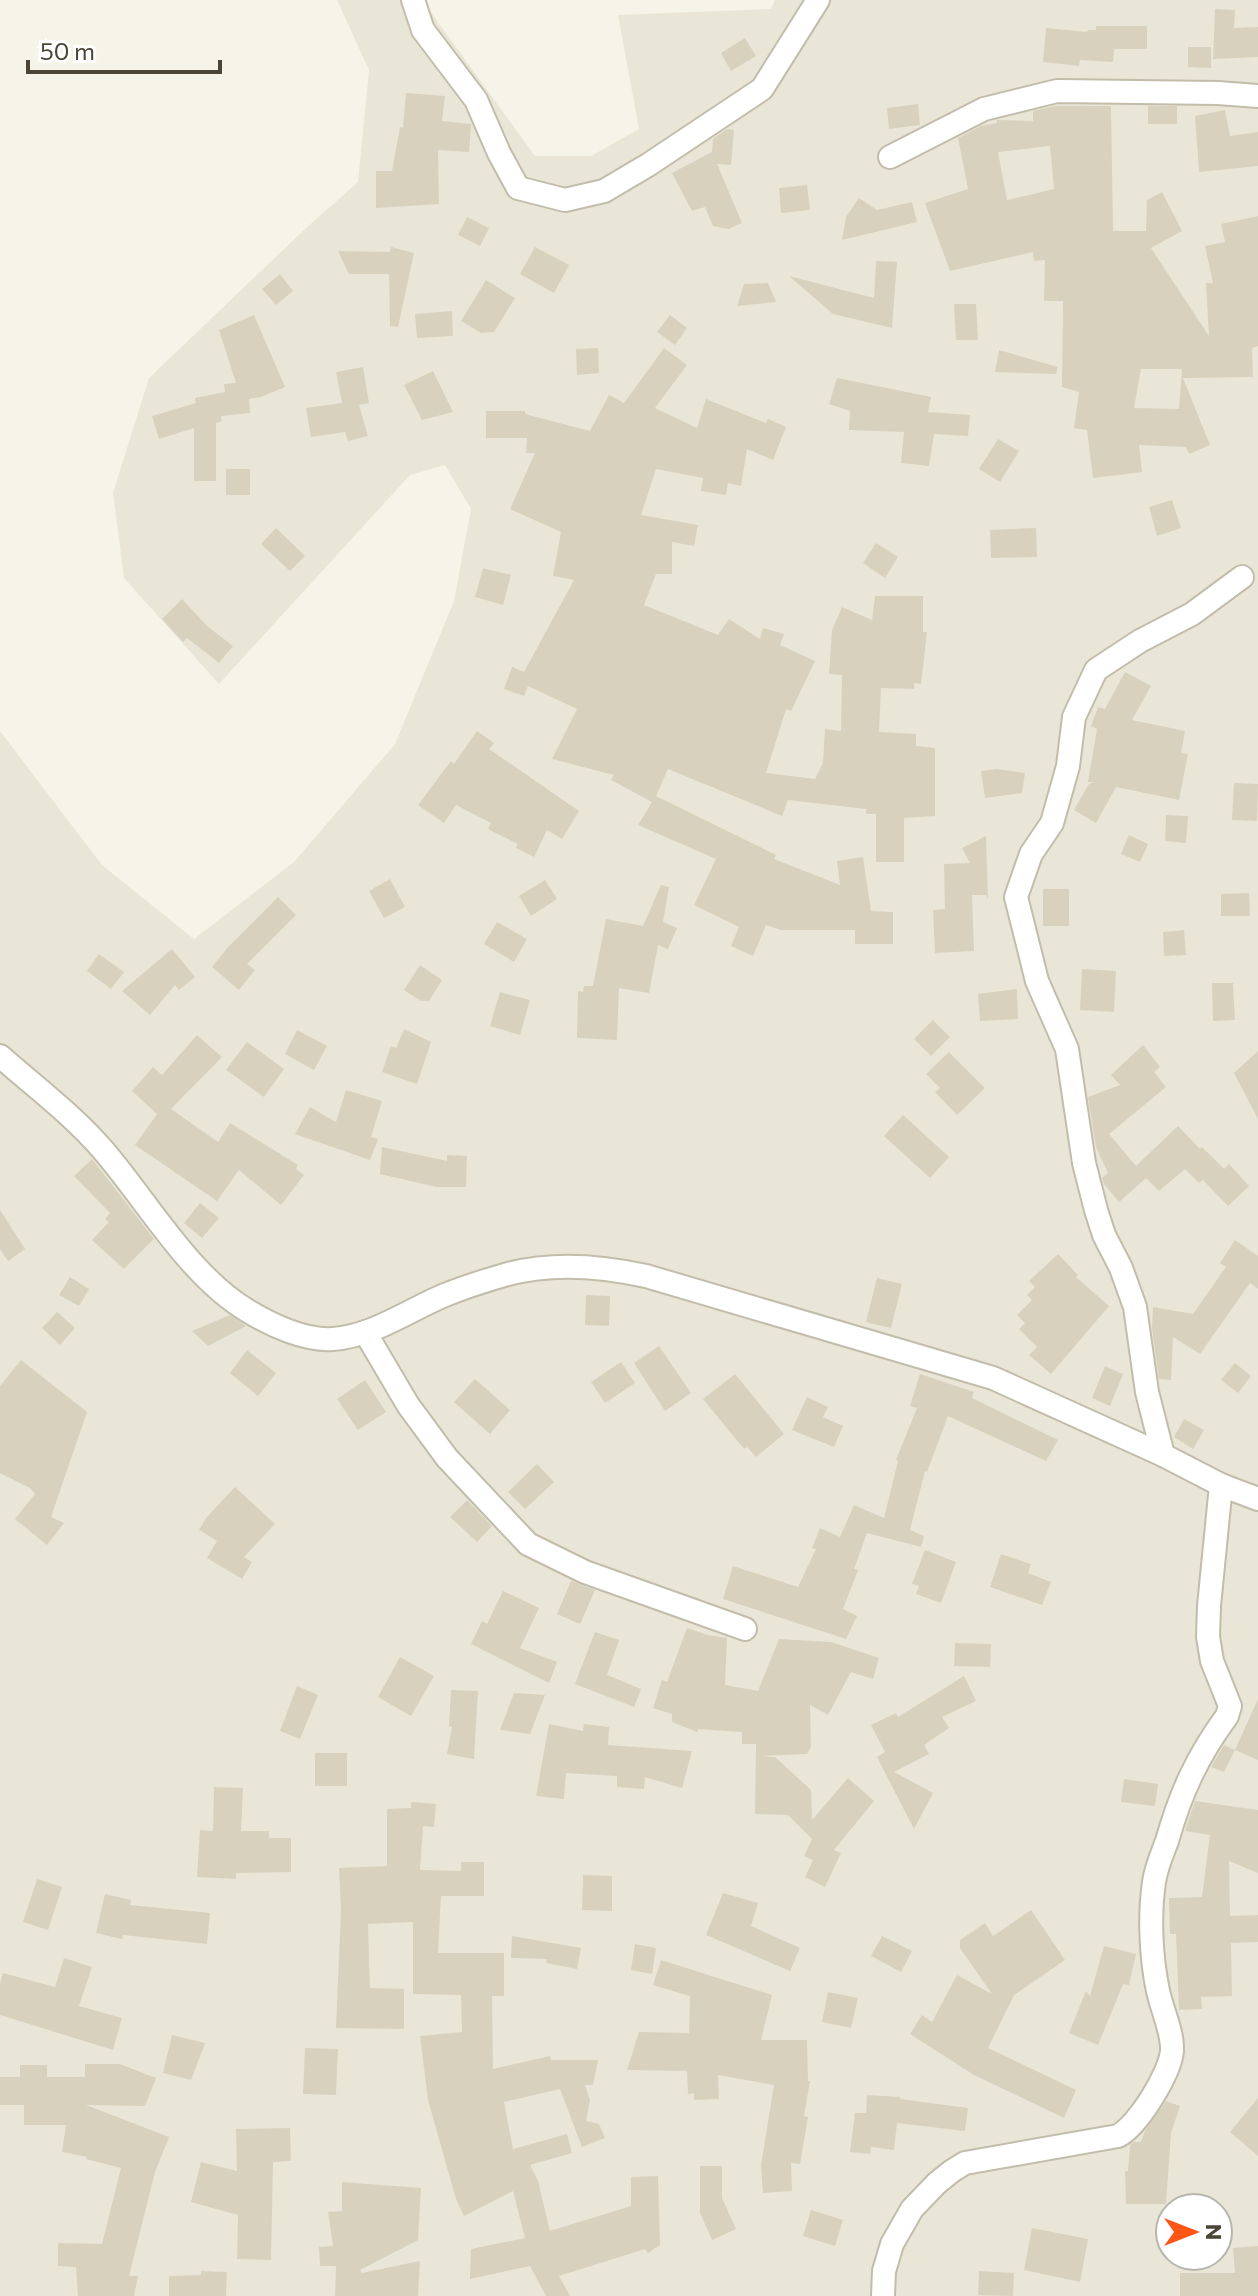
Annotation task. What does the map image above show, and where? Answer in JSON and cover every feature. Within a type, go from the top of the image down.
[{"type":"street","points":[[413,0],[423,30],[476,100],[518,188],[565,200],[604,191],[762,89],[818,0]]},
{"type":"street","points":[[890,157],[984,109],[1057,91],[1258,96]]},
{"type":"street","points":[[1163,1455],[1147,1392],[1135,1307],[1096,1210],[1084,1163],[1067,1049],[1037,981],[1016,897],[1031,854],[1052,823],[1068,766],[1074,717],[1096,670],[1140,641],[1192,614],[1242,577]]},
{"type":"street","points":[[0,1056],[101,1148],[180,1249],[226,1296],[285,1329],[311,1337],[332,1339],[365,1332],[447,1294],[511,1273],[575,1266],[614,1269],[993,1378],[1163,1455],[1221,1485],[1258,1499]]},
{"type":"street","points":[[365,1332],[408,1405],[447,1458],[528,1544],[585,1572],[745,1629]]},
{"type":"street","points":[[883,2296],[884,2271],[892,2244],[912,2209],[937,2183],[965,2163],[1124,2133],[1142,2111],[1169,2067],[1172,2049],[1157,1989],[1154,1957],[1154,1881],[1191,1770],[1227,1716],[1230,1706],[1212,1661],[1208,1637],[1221,1485]]},
{"type":"shaded area","points":[[337,0],[422,0],[535,156],[591,156],[639,129],[618,15],[771,9],[775,0],[1258,0],[1258,2296],[0,2296],[0,731],[102,865],[194,939],[294,862],[395,744],[454,601],[471,509],[445,465],[410,475],[219,684],[124,578],[113,493],[149,378],[358,182],[369,70]]},
{"type":"building","points":[[1215,9],[1235,10],[1234,28],[1258,27],[1258,57],[1213,59]]},
{"type":"building","points":[[1096,26],[1147,26],[1147,49],[1114,49],[1113,62],[1080,60],[1079,66],[1043,62],[1046,28],[1087,32],[1096,30]]},
{"type":"building","points":[[745,38],[756,56],[731,71],[721,53]]},
{"type":"building","points":[[1188,47],[1211,47],[1211,68],[1188,67]]},
{"type":"building","points":[[406,93],[445,96],[442,121],[471,124],[469,152],[438,150],[439,204],[376,208],[376,171],[392,171],[400,127],[403,128]]},
{"type":"building","points":[[918,104],[920,125],[889,129],[887,108]]},
{"type":"building","points":[[1055,106],[1111,106],[1113,231],[1146,231],[1147,200],[1162,192],[1182,231],[1151,248],[1209,336],[1206,283],[1213,283],[1205,246],[1225,242],[1221,224],[1258,216],[1258,346],[1252,348],[1253,377],[1183,378],[1210,445],[1189,454],[1186,447],[1139,445],[1142,472],[1093,478],[1087,430],[1074,428],[1079,392],[1062,387],[1063,301],[1044,301],[1045,260],[1034,261],[1033,252],[950,271],[925,203],[968,189],[958,138],[981,126],[997,123],[997,120],[1033,121],[1033,111]],"holes":[[[1050,146],[1054,189],[1007,200],[998,152]],[[1141,369],[1182,369],[1179,409],[1134,408]]]},
{"type":"building","points":[[1148,106],[1177,106],[1177,124],[1148,124]]},
{"type":"building","points":[[1225,110],[1230,136],[1258,132],[1258,166],[1199,172],[1195,116]]},
{"type":"building","points":[[727,129],[734,130],[731,165],[717,164],[742,223],[728,229],[713,226],[705,207],[692,211],[672,173],[712,152],[713,139]]},
{"type":"building","points":[[807,185],[810,210],[781,213],[779,188]]},
{"type":"building","points":[[859,198],[877,210],[912,202],[917,222],[842,240],[846,217]]},
{"type":"building","points":[[467,217],[489,228],[480,246],[458,235]]},
{"type":"building","points":[[391,247],[414,253],[398,327],[390,326],[389,274],[349,274],[338,251],[390,252]]},
{"type":"building","points":[[535,247],[569,265],[554,293],[520,274]]},
{"type":"building","points":[[876,261],[897,262],[892,328],[833,314],[789,276],[874,298]]},
{"type":"building","points":[[280,274],[293,291],[276,305],[262,289]]},
{"type":"building","points":[[486,280],[515,298],[494,332],[481,333],[461,321]]},
{"type":"building","points":[[768,283],[776,302],[737,306],[744,284]]},
{"type":"building","points":[[954,304],[976,304],[978,340],[956,340]]},
{"type":"building","points":[[452,311],[453,336],[417,338],[415,314]]},
{"type":"building","points":[[254,315],[285,387],[249,399],[250,413],[221,416],[222,421],[216,423],[216,481],[194,481],[194,428],[159,439],[152,416],[196,403],[195,398],[225,392],[224,384],[236,383],[219,330]]},
{"type":"building","points":[[670,315],[687,328],[675,345],[657,332]]},
{"type":"building","points":[[598,348],[599,373],[577,375],[576,349]]},
{"type":"building","points":[[664,348],[687,365],[655,408],[697,428],[706,399],[766,423],[768,419],[786,427],[773,460],[747,449],[741,486],[728,483],[726,495],[701,491],[703,478],[656,469],[641,515],[698,525],[694,546],[672,542],[672,574],[656,574],[644,605],[718,635],[729,619],[760,639],[763,628],[784,634],[780,645],[815,661],[791,711],[786,709],[766,773],[815,779],[823,763],[825,729],[841,731],[842,675],[829,674],[832,630],[842,607],[872,620],[875,596],[923,596],[923,632],[927,632],[921,684],[914,683],[914,689],[881,688],[879,732],[916,734],[916,746],[935,748],[935,816],[904,818],[904,862],[876,862],[876,814],[866,814],[866,809],[788,800],[782,816],[668,769],[656,796],[776,855],[774,859],[840,885],[837,861],[863,857],[871,911],[893,912],[893,944],[855,944],[855,930],[781,930],[766,925],[753,956],[731,946],[739,927],[694,905],[716,859],[638,825],[652,802],[611,780],[614,775],[552,759],[577,709],[528,686],[524,696],[504,689],[512,667],[524,672],[574,580],[553,576],[561,532],[510,509],[535,453],[526,453],[527,438],[486,438],[486,411],[525,411],[525,414],[590,431],[609,395],[624,403]]},
{"type":"building","points":[[999,350],[1058,367],[1056,374],[995,372]]},
{"type":"building","points":[[363,367],[369,403],[359,405],[368,436],[348,441],[345,432],[311,437],[306,408],[342,403],[336,372]]},
{"type":"building","points":[[433,371],[453,412],[422,420],[404,385]]},
{"type":"building","points":[[837,378],[931,397],[928,412],[970,415],[968,436],[934,434],[929,466],[901,463],[904,432],[849,430],[850,411],[829,404]]},
{"type":"building","points":[[998,439],[1019,451],[1000,482],[979,469]]},
{"type":"building","points":[[226,469],[250,469],[250,495],[226,495]]},
{"type":"building","points":[[1172,500],[1181,528],[1157,536],[1149,507]]},
{"type":"building","points":[[276,528],[305,556],[290,571],[261,544]]},
{"type":"building","points":[[1036,528],[1037,557],[991,558],[990,530]]},
{"type":"building","points":[[876,543],[898,557],[885,578],[863,563]]},
{"type":"building","points":[[483,568],[511,575],[503,605],[475,597]]},
{"type":"building","points":[[182,599],[207,626],[233,646],[219,663],[187,638],[183,642],[162,619]]},
{"type":"building","points":[[1125,672],[1151,686],[1132,720],[1185,731],[1181,753],[1188,754],[1179,800],[1116,787],[1096,823],[1074,810],[1089,784],[1094,782],[1088,782],[1097,729],[1091,726],[1098,707],[1105,709]]},
{"type":"building","points":[[477,731],[494,743],[489,749],[579,811],[562,839],[547,830],[534,857],[516,848],[518,844],[488,829],[491,823],[456,805],[444,823],[418,805],[451,761],[454,764]]},
{"type":"building","points":[[997,769],[1025,773],[1022,793],[985,798],[981,771]]},
{"type":"building","points":[[1234,783],[1258,784],[1257,821],[1232,820]]},
{"type":"building","points":[[1166,815],[1188,816],[1186,843],[1165,841]]},
{"type":"building","points":[[1129,835],[1148,844],[1140,862],[1121,854]]},
{"type":"building","points":[[986,836],[988,899],[986,895],[972,895],[974,951],[935,953],[933,910],[945,909],[944,864],[970,863],[962,848]]},
{"type":"building","points":[[390,879],[405,907],[384,918],[369,891]]},
{"type":"building","points":[[545,880],[557,899],[531,916],[519,896]]},
{"type":"building","points":[[661,885],[669,887],[663,922],[677,928],[668,949],[658,945],[649,993],[619,988],[617,1040],[577,1038],[578,991],[583,992],[584,986],[593,986],[606,919],[643,926]]},
{"type":"building","points":[[1043,889],[1069,889],[1069,926],[1043,926]]},
{"type":"building","points":[[1249,893],[1250,916],[1221,916],[1221,894]]},
{"type":"building","points":[[278,897],[296,915],[247,964],[255,970],[239,990],[212,967]]},
{"type":"building","points":[[497,922],[527,939],[514,962],[484,944]]},
{"type":"building","points":[[1184,930],[1186,955],[1164,956],[1163,932]]},
{"type":"building","points":[[172,949],[195,977],[179,990],[175,985],[150,1015],[122,991]]},
{"type":"building","points":[[99,954],[124,972],[111,989],[87,971]]},
{"type":"building","points":[[420,965],[442,980],[429,1001],[421,1001],[404,990]]},
{"type":"building","points":[[1082,969],[1116,971],[1114,1012],[1080,1010]]},
{"type":"building","points":[[1212,983],[1233,983],[1235,1020],[1213,1021]]},
{"type":"building","points":[[1017,989],[1018,1019],[980,1021],[978,994]]},
{"type":"building","points":[[500,992],[530,1000],[520,1035],[490,1026]]},
{"type":"building","points":[[933,1020],[950,1037],[931,1056],[914,1039]]},
{"type":"building","points":[[404,1029],[431,1042],[417,1084],[382,1072],[391,1046],[396,1048]]},
{"type":"building","points":[[297,1030],[327,1046],[314,1070],[285,1054]]},
{"type":"building","points":[[197,1035],[222,1057],[171,1109],[218,1142],[230,1123],[298,1165],[296,1169],[304,1175],[281,1205],[239,1170],[217,1201],[135,1145],[157,1114],[132,1091],[153,1067],[162,1075]]},
{"type":"building","points":[[247,1042],[284,1069],[264,1097],[226,1070]]},
{"type":"building","points":[[1143,1045],[1160,1067],[1154,1072],[1166,1087],[1109,1134],[1136,1166],[1178,1126],[1224,1169],[1229,1164],[1249,1186],[1228,1206],[1203,1180],[1199,1183],[1185,1169],[1159,1191],[1146,1178],[1119,1202],[1104,1184],[1102,1178],[1108,1173],[1096,1147],[1088,1097],[1120,1085],[1111,1075]]},
{"type":"building","points":[[1258,1051],[1258,1119],[1234,1073]]},
{"type":"building","points":[[949,1052],[985,1088],[957,1115],[935,1092],[940,1088],[926,1074]]},
{"type":"building","points":[[346,1090],[382,1101],[371,1137],[378,1139],[370,1160],[295,1134],[310,1107],[336,1122]]},
{"type":"building","points":[[903,1115],[949,1157],[930,1178],[884,1136]]},
{"type":"building","points":[[382,1147],[447,1161],[447,1155],[467,1156],[466,1187],[436,1187],[380,1174]]},
{"type":"building","points":[[92,1159],[154,1239],[124,1269],[92,1240],[109,1222],[105,1219],[110,1213],[74,1176]]},
{"type":"building","points":[[200,1203],[219,1218],[202,1238],[184,1223]]},
{"type":"building","points":[[0,1210],[25,1249],[8,1261],[0,1249]]},
{"type":"building","points":[[1235,1240],[1258,1256],[1258,1289],[1250,1283],[1200,1354],[1173,1337],[1171,1380],[1159,1379],[1152,1328],[1153,1307],[1193,1314],[1226,1267],[1220,1263]]},
{"type":"building","points":[[1058,1254],[1078,1275],[1076,1277],[1109,1306],[1051,1374],[1029,1355],[1037,1347],[1019,1329],[1025,1323],[1017,1315],[1032,1300],[1027,1295],[1035,1287],[1029,1281]]},
{"type":"building","points":[[70,1277],[89,1289],[79,1306],[59,1295]]},
{"type":"building","points":[[877,1278],[902,1284],[891,1328],[866,1322]]},
{"type":"building","points":[[586,1295],[610,1296],[609,1326],[585,1325]]},
{"type":"building","points":[[57,1312],[75,1328],[60,1345],[42,1328]]},
{"type":"building","points":[[230,1315],[246,1326],[208,1346],[192,1331]]},
{"type":"building","points":[[659,1346],[691,1393],[665,1411],[634,1363]]},
{"type":"building","points":[[247,1350],[276,1373],[258,1396],[230,1373]]},
{"type":"building","points":[[21,1360],[87,1412],[51,1517],[64,1523],[47,1545],[15,1519],[35,1494],[30,1488],[0,1473],[0,1386]]},
{"type":"building","points":[[621,1362],[635,1383],[605,1403],[591,1382]]},
{"type":"building","points":[[1235,1363],[1251,1376],[1238,1393],[1221,1380]]},
{"type":"building","points":[[1105,1366],[1123,1374],[1110,1406],[1092,1398]]},
{"type":"building","points":[[735,1374],[784,1434],[756,1457],[747,1447],[744,1449],[703,1399]]},
{"type":"building","points":[[920,1374],[974,1392],[972,1398],[1058,1440],[1046,1461],[948,1416],[925,1471],[910,1530],[924,1536],[921,1547],[867,1533],[854,1569],[858,1570],[843,1609],[857,1616],[846,1639],[723,1599],[733,1566],[798,1587],[816,1549],[812,1548],[820,1528],[840,1537],[854,1505],[884,1518],[896,1460],[917,1408],[910,1406]]},
{"type":"building","points":[[475,1379],[510,1410],[490,1434],[454,1402]]},
{"type":"building","points":[[365,1380],[386,1412],[358,1430],[337,1399]]},
{"type":"building","points":[[807,1397],[828,1407],[823,1417],[843,1426],[834,1447],[792,1430]]},
{"type":"building","points":[[1184,1419],[1204,1430],[1193,1449],[1174,1437]]},
{"type":"building","points":[[537,1464],[554,1482],[525,1509],[508,1492]]},
{"type":"building","points":[[235,1487],[275,1524],[244,1557],[252,1562],[242,1579],[207,1558],[217,1541],[199,1530]]},
{"type":"building","points":[[467,1500],[492,1526],[477,1542],[450,1517]]},
{"type":"building","points":[[925,1550],[956,1562],[941,1603],[916,1594],[919,1586],[912,1584]]},
{"type":"building","points":[[1001,1554],[1031,1564],[1028,1573],[1051,1582],[1042,1605],[990,1587]]},
{"type":"building","points":[[571,1581],[595,1590],[580,1624],[557,1614]]},
{"type":"building","points":[[503,1591],[539,1608],[520,1648],[557,1662],[549,1683],[471,1644],[482,1621],[487,1624]]},
{"type":"building","points":[[687,1628],[727,1638],[725,1685],[758,1691],[779,1639],[831,1642],[879,1658],[873,1679],[851,1672],[828,1715],[810,1705],[811,1747],[807,1754],[760,1756],[775,1757],[811,1790],[812,1820],[848,1778],[874,1801],[834,1850],[841,1853],[825,1887],[805,1877],[813,1860],[804,1856],[812,1839],[788,1815],[755,1814],[756,1744],[742,1744],[742,1732],[698,1729],[697,1732],[672,1722],[672,1714],[653,1708],[662,1680],[667,1682]]},
{"type":"building","points":[[595,1632],[619,1640],[607,1675],[641,1689],[634,1707],[575,1684]]},
{"type":"building","points":[[955,1643],[991,1644],[990,1667],[954,1666]]},
{"type":"building","points":[[400,1657],[434,1676],[411,1716],[378,1697]]},
{"type":"building","points":[[964,1676],[976,1701],[942,1717],[949,1728],[924,1745],[929,1754],[894,1772],[933,1793],[914,1829],[877,1757],[885,1752],[871,1725],[896,1713],[898,1717]]},
{"type":"building","points":[[297,1686],[318,1695],[300,1739],[280,1731]]},
{"type":"building","points":[[451,1690],[478,1691],[474,1759],[447,1754],[452,1727],[449,1726]]},
{"type":"building","points":[[514,1693],[545,1695],[530,1734],[500,1730]]},
{"type":"building","points":[[1258,1699],[1258,1760],[1235,1750]]},
{"type":"building","points":[[549,1724],[583,1731],[584,1724],[609,1727],[608,1745],[692,1751],[682,1788],[645,1777],[644,1789],[617,1787],[617,1776],[566,1773],[564,1799],[536,1796]]},
{"type":"building","points":[[1224,1745],[1235,1750],[1224,1772],[1211,1767]]},
{"type":"building","points":[[315,1753],[347,1753],[347,1786],[315,1786]]},
{"type":"building","points":[[1124,1779],[1158,1784],[1155,1806],[1121,1802]]},
{"type":"building","points":[[214,1787],[243,1788],[241,1831],[269,1831],[269,1838],[291,1838],[291,1872],[236,1873],[236,1879],[197,1877],[200,1830],[213,1831]]},
{"type":"building","points":[[1195,1801],[1258,1810],[1258,1873],[1229,1861],[1230,1916],[1258,1915],[1258,1942],[1231,1943],[1232,1996],[1201,1997],[1202,2009],[1179,2010],[1176,1934],[1170,1934],[1169,1898],[1202,1897],[1210,1835],[1185,1831]]},
{"type":"building","points":[[411,1802],[436,1804],[434,1827],[423,1826],[420,1870],[461,1871],[461,1862],[484,1862],[484,1896],[441,1896],[438,1953],[504,1953],[504,1996],[492,1996],[493,2069],[550,2056],[551,2060],[598,2060],[593,2085],[585,2085],[590,2100],[586,2121],[599,2124],[605,2138],[582,2147],[560,2089],[504,2102],[513,2149],[567,2134],[572,2153],[530,2165],[538,2181],[550,2231],[631,2206],[631,2177],[658,2176],[660,2245],[648,2253],[645,2249],[559,2276],[570,2296],[546,2296],[530,2266],[470,2279],[471,2249],[525,2238],[513,2191],[464,2216],[456,2199],[428,2100],[420,2036],[462,2032],[461,1995],[413,1994],[413,1922],[368,1924],[370,1988],[404,1989],[404,2029],[336,2028],[341,1910],[339,1868],[387,1866],[387,1809],[411,1808]]},
{"type":"building","points":[[583,1875],[612,1876],[612,1911],[582,1910]]},
{"type":"building","points":[[37,1879],[62,1887],[48,1930],[23,1922]]},
{"type":"building","points":[[723,1893],[758,1903],[751,1926],[800,1948],[790,1971],[706,1935]]},
{"type":"building","points":[[105,1894],[131,1900],[130,1905],[210,1913],[207,1944],[123,1935],[122,1939],[96,1933]]},
{"type":"building","points":[[1031,1910],[1065,1960],[1014,1995],[988,2048],[1076,2090],[1064,2118],[974,2075],[910,2034],[922,2015],[932,2022],[957,1975],[992,1994],[960,1948],[960,1940],[985,1923],[993,1936]]},
{"type":"building","points":[[512,1936],[581,1948],[577,1969],[546,1963],[547,1959],[511,1958]]},
{"type":"building","points":[[882,1936],[912,1951],[901,1972],[871,1956]]},
{"type":"building","points":[[635,1944],[656,1948],[652,1974],[631,1970]]},
{"type":"building","points":[[1104,1946],[1136,1954],[1129,1985],[1123,1984],[1098,2045],[1069,2033],[1086,1991],[1090,1996]]},
{"type":"building","points":[[64,1958],[92,1967],[79,2006],[122,2018],[113,2050],[0,2015],[3,1973],[55,1987]]},
{"type":"building","points":[[661,1960],[772,1995],[761,2040],[807,2040],[810,2081],[804,2116],[808,2117],[800,2164],[791,2163],[792,2191],[763,2193],[761,2165],[774,2085],[718,2075],[719,2099],[694,2100],[694,2093],[688,2094],[687,2071],[627,2070],[639,2032],[689,2033],[690,1996],[653,1985]]},
{"type":"building","points":[[828,1992],[858,1998],[851,2028],[822,2022]]},
{"type":"building","points":[[172,2035],[205,2043],[191,2080],[163,2073]]},
{"type":"building","points":[[305,2048],[338,2049],[336,2095],[303,2094]]},
{"type":"building","points":[[85,2064],[120,2064],[156,2078],[145,2106],[86,2105],[169,2137],[155,2172],[129,2276],[138,2276],[134,2296],[78,2296],[76,2267],[58,2266],[58,2243],[102,2244],[121,2168],[62,2152],[66,2125],[24,2125],[24,2105],[0,2105],[0,2077],[20,2077],[20,2065],[47,2065],[47,2077],[85,2077]]},
{"type":"building","points":[[867,2095],[968,2108],[965,2131],[897,2123],[894,2150],[871,2147],[870,2154],[850,2152],[855,2113],[866,2113]]},
{"type":"building","points":[[1258,2098],[1258,2156],[1230,2132]]},
{"type":"building","points":[[1166,2101],[1180,2106],[1171,2133],[1167,2192],[1154,2192],[1154,2204],[1126,2204],[1125,2171],[1128,2171],[1130,2145],[1141,2142]]},
{"type":"building","points":[[290,2128],[291,2161],[273,2162],[271,2260],[237,2259],[238,2215],[191,2202],[201,2162],[237,2171],[236,2129]]},
{"type":"building","points":[[700,2166],[722,2166],[722,2198],[736,2229],[712,2240],[700,2213]]},
{"type":"building","points":[[342,2182],[421,2188],[418,2240],[360,2270],[362,2273],[420,2261],[418,2296],[335,2296],[336,2266],[320,2266],[319,2247],[333,2246],[328,2212],[342,2211]]},
{"type":"building","points":[[811,2210],[843,2220],[835,2246],[803,2236]]},
{"type":"building","points":[[1032,2228],[1088,2239],[1080,2282],[1024,2270]]},
{"type":"building","points":[[1258,2246],[1258,2296],[1180,2296],[1180,2273],[1235,2273],[1234,2248]]},
{"type":"building","points":[[201,2271],[227,2272],[226,2296],[169,2296],[169,2276],[201,2275]]},
{"type":"building","points":[[979,2271],[1014,2273],[1013,2296],[978,2295]]}]
